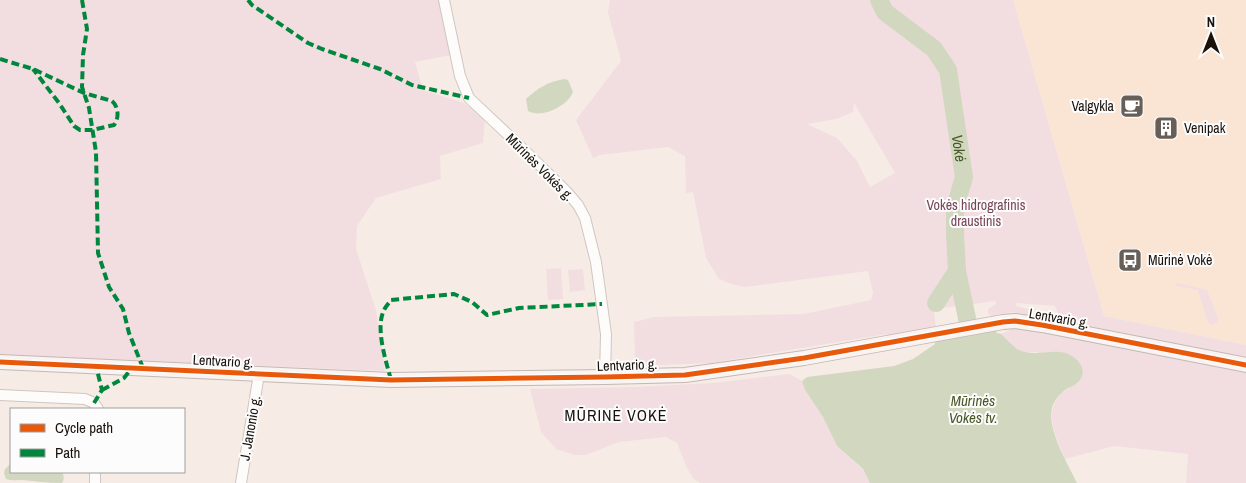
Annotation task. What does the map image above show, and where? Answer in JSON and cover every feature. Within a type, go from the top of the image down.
[{"type":"main road","name":"Lentvario g.","points":[[0,362],[391,380],[685,374],[804,358],[911,337],[1015,321],[1246,365]]},
{"type":"street","name":"Mūrinės Vokės g.","points":[[444,0],[460,76],[469,98],[566,191],[585,218],[596,262],[606,334],[606,377]]},
{"type":"street","name":"J. Janonio g.","points":[[241,483],[259,374]]},
{"type":"street","points":[[0,395],[85,399],[94,403],[97,408]]},
{"type":"shaded area","points":[[1013,0],[1246,0],[1246,345],[1104,316]]},
{"type":"green space","points":[[0,0],[440,0],[451,55],[415,62],[423,90],[464,103],[485,118],[483,143],[440,156],[441,179],[376,198],[357,226],[356,249],[376,310],[385,371],[0,355]]},
{"type":"green space","name":"Vokės hidrografinis draustinis","points":[[610,0],[1013,0],[1104,316],[1246,345],[1246,356],[1191,349],[1073,326],[1073,323],[1061,320],[1055,306],[1016,303],[1016,306],[1031,310],[1032,314],[1012,312],[992,316],[988,314],[988,309],[996,304],[995,301],[934,309],[936,330],[888,338],[887,334],[711,363],[635,366],[634,322],[654,317],[804,314],[871,300],[873,293],[868,271],[745,287],[719,279],[706,258],[693,192],[686,193],[685,156],[668,147],[600,155],[593,158],[576,120],[621,61],[608,12]],"holes":[[[854,103],[895,173],[870,187],[857,161],[837,138],[807,124],[836,119],[853,112]]]},
{"type":"green space","points":[[561,268],[563,299],[548,300],[546,269]]},
{"type":"green space","points":[[583,269],[585,290],[570,292],[568,270]]},
{"type":"green space","points":[[1177,283],[1207,290],[1218,318],[1217,323],[1212,325],[1208,323],[1198,290],[1176,286]]},
{"type":"green space","points":[[1015,328],[1030,329],[1246,373],[1246,483],[1186,483],[1188,454],[1114,446],[1065,459],[1053,426],[1053,407],[1066,390],[1078,383],[1038,352],[1024,352],[1012,345],[1001,334]]},
{"type":"green space","points":[[790,374],[802,381],[805,390],[823,417],[837,446],[863,470],[870,483],[700,483],[693,478],[686,466],[677,443],[666,437],[619,442],[586,455],[574,455],[556,449],[541,432],[530,389],[713,383]]},
{"type":"water","points":[[568,80],[573,92],[566,102],[547,112],[533,113],[528,111],[526,99],[530,95],[549,83]]},
{"type":"water","name":"Mūrinės Vokės tv.","points":[[994,328],[997,333],[1001,334],[1021,351],[1064,353],[1076,359],[1080,364],[1083,370],[1082,376],[1075,385],[1065,390],[1057,398],[1051,417],[1059,447],[1077,483],[870,483],[863,469],[837,446],[823,417],[805,390],[802,381],[807,377],[894,366],[913,359],[935,344],[935,338]]},
{"type":"water","points":[[10,464],[10,473],[62,473],[64,476],[62,483],[12,480],[6,479],[5,469]]},
{"type":"waterway","name":"Vokė","points":[[879,0],[885,12],[934,49],[948,70],[964,177],[955,208],[955,234],[957,271],[968,323]]},
{"type":"waterway","points":[[936,303],[957,271]]},
{"type":"marked path","points":[[82,0],[87,29],[83,55],[82,87],[89,108],[96,152],[98,253],[109,287],[123,309],[129,333],[143,368]]},
{"type":"marked path","points":[[248,0],[252,5],[308,43],[380,69],[412,85],[469,98]]},
{"type":"marked path","points":[[0,59],[33,69],[84,93],[112,101],[118,113],[114,125],[92,130],[80,130],[74,126],[33,69]]},
{"type":"marked path","points":[[391,380],[381,335],[382,317],[384,310],[391,300],[454,294],[472,302],[487,315],[519,308],[602,304]]},
{"type":"marked path","points":[[94,403],[102,390],[96,366]]},
{"type":"marked path","points":[[102,390],[124,378],[132,368]]},
{"type":"cycle path","points":[[0,362],[391,380],[685,375],[804,358],[1015,321],[1246,365]]},
{"type":"place","name":"Valgykla","points":[[1132,106]]},
{"type":"place","name":"Venipak","points":[[1166,128]]},
{"type":"place","name":"Mūrinė Vokė","points":[[1130,260]]},
{"type":"district","name":"MŪRINĖ VOKĖ","points":[[616,415]]}]
